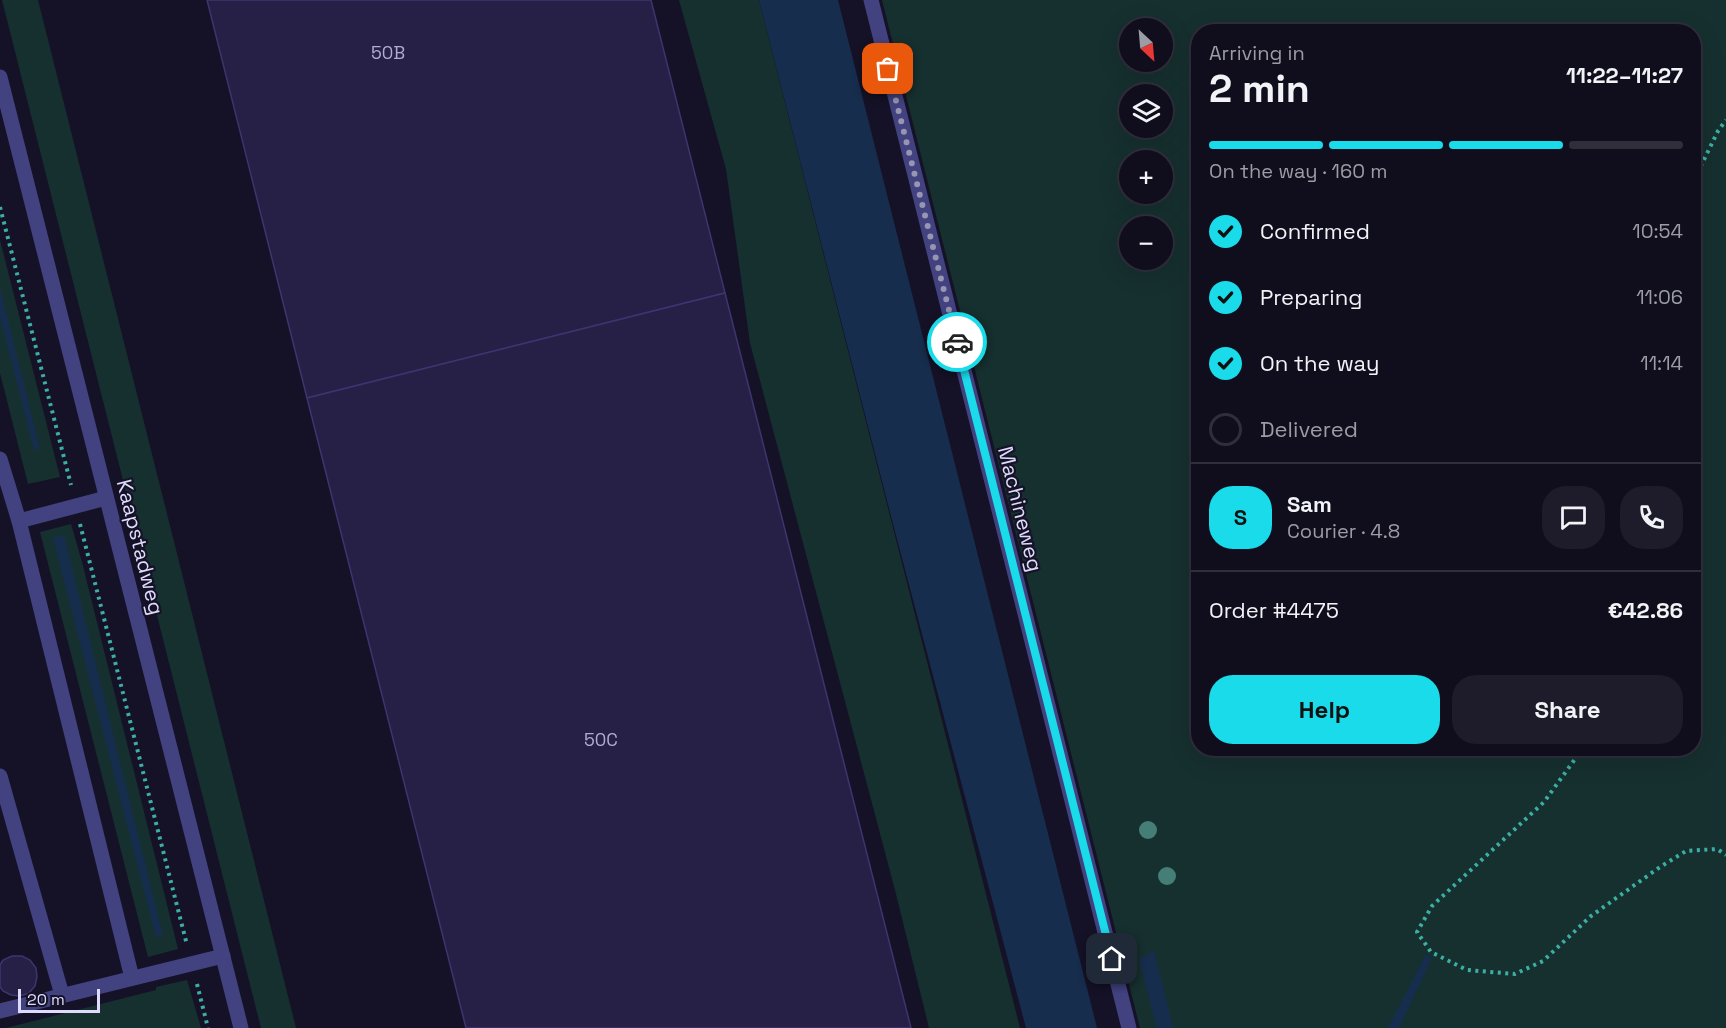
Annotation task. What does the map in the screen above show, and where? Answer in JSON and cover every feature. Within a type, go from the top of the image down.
[{"type":"street","name":"Machineweg","points":[[871,0],[1129,1028]]},
{"type":"street","name":"Kaapstadweg","points":[[0,77],[241,1028]]},
{"type":"street","points":[[0,459],[19,521],[132,978]]},
{"type":"street","points":[[19,521],[106,498]]},
{"type":"street","points":[[0,776],[62,995]]},
{"type":"street","points":[[0,1011],[223,956]]},
{"type":"path","points":[[1701,166],[1726,120]]},
{"type":"path","points":[[0,207],[208,1028]]},
{"type":"path","points":[[1577,756],[1544,802],[1432,906],[1418,932],[1431,952],[1467,970],[1515,974],[1543,961],[1591,916],[1686,851],[1717,849],[1726,855]]},
{"type":"green space","points":[[2,0],[38,0],[296,1028],[261,1028]]},
{"type":"green space","points":[[679,0],[759,0],[1020,1028],[929,1028],[895,890],[750,343],[726,169]]},
{"type":"green space","points":[[882,0],[1726,0],[1726,1028],[1140,1028]]},
{"type":"green space","points":[[0,240],[60,477],[28,484],[0,373]]},
{"type":"green space","points":[[71,524],[178,949],[148,957],[40,532]]},
{"type":"green space","points":[[187,980],[201,1028],[6,1028],[156,990],[156,987]]},
{"type":"water","points":[[759,0],[838,0],[1097,1028],[1026,1028],[893,524]]},
{"type":"water","points":[[0,288],[40,449],[34,450],[0,317]]},
{"type":"water","points":[[64,535],[163,936],[156,937],[53,538]]},
{"type":"water","points":[[1154,951],[1173,1028],[1157,1028],[1139,959]]},
{"type":"water","points":[[1426,954],[1432,958],[1399,1028],[1388,1028]]},
{"type":"building","points":[[207,0],[651,0],[725,293],[307,398]]},
{"type":"building","points":[[725,293],[911,1028],[466,1028],[307,398]]},
{"type":"building","points":[[12,956],[22,956],[30,960],[36,968],[35,986],[29,993],[20,996],[11,995],[0,987],[0,965],[3,960]]},
{"type":"way so far","points":[[888,69],[957,342]]},
{"type":"route","points":[[957,342],[1112,959]]}]
